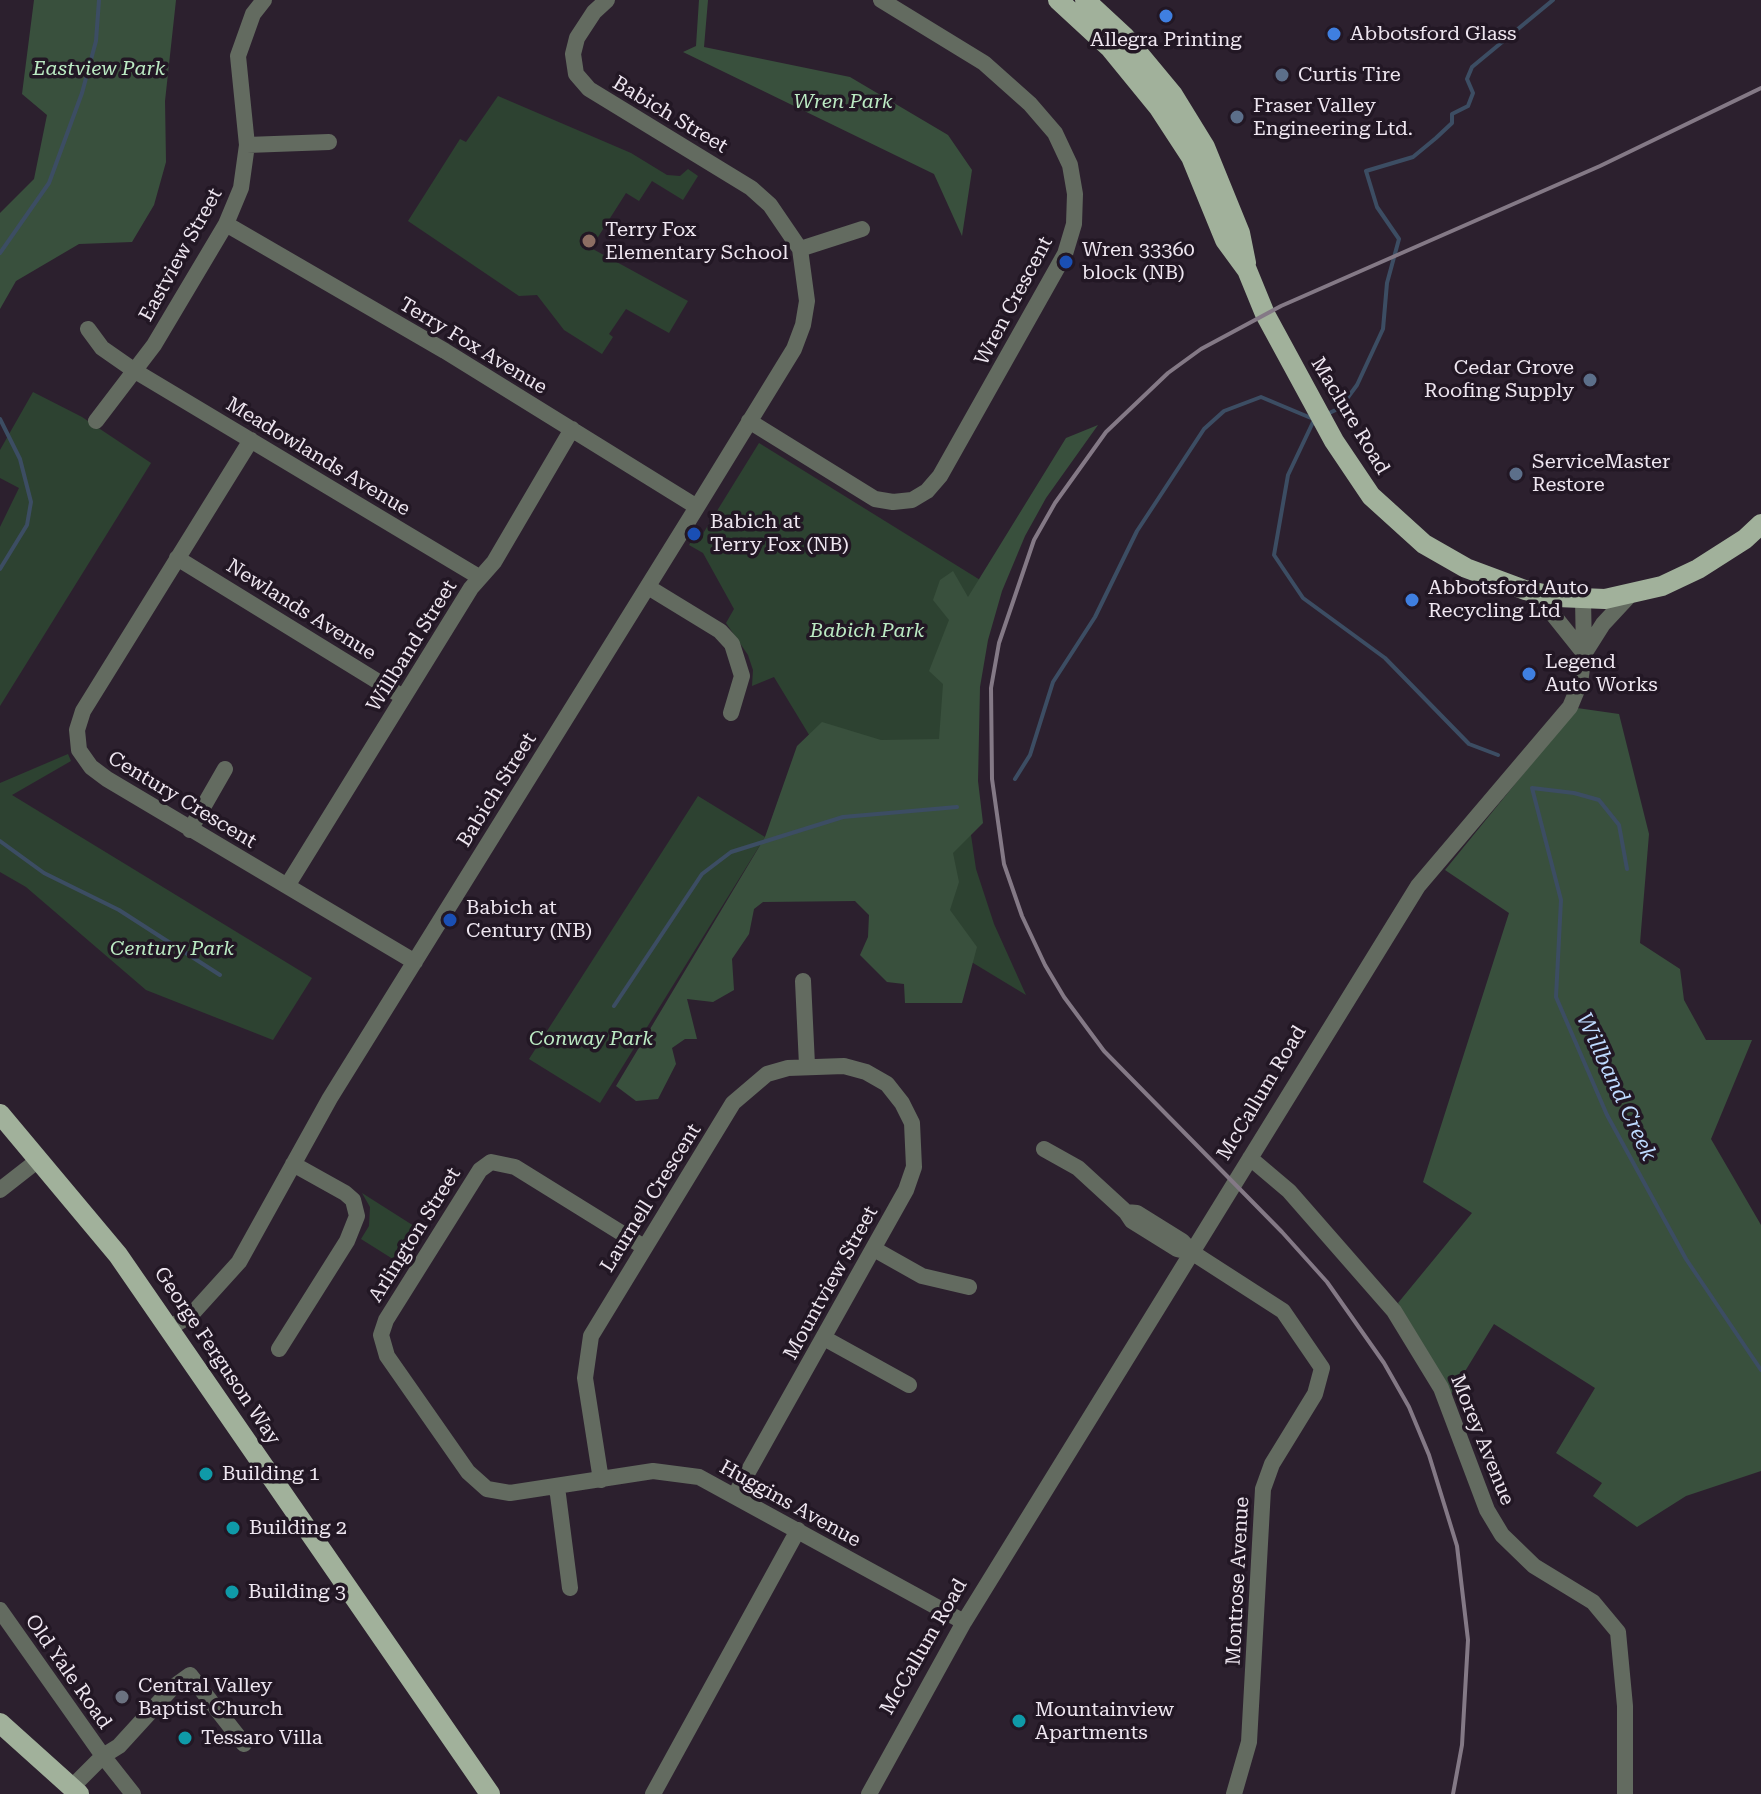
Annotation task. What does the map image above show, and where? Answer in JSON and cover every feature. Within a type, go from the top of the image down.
[{"type":"main road","name":"Maclure Road","points":[[1058,0],[1110,48],[1159,108],[1191,157],[1225,240],[1247,271],[1291,364],[1334,441],[1371,496],[1403,528],[1466,568],[1535,592],[1583,598]]},
{"type":"main road","name":"Maclure Road","points":[[1085,0],[1124,36],[1173,95],[1205,147],[1240,233],[1247,271]]},
{"type":"main road","points":[[1583,598],[1629,596],[1662,586],[1698,569],[1745,539],[1761,524]]},
{"type":"main road","name":"George Ferguson Way","points":[[0,1114],[109,1243],[490,1794]]},
{"type":"main road","points":[[0,1723],[76,1791]]},
{"type":"street","name":"Eastview Street","points":[[96,421],[135,371],[226,224],[241,188],[247,145],[238,56],[253,14],[264,0]]},
{"type":"street","name":"Babich Street","points":[[169,1328],[191,1315],[239,1262],[330,1098],[794,349],[803,325],[807,301],[800,249],[788,227],[751,188],[589,89],[576,74],[573,54],[577,38],[594,12],[607,0]]},
{"type":"street","name":"Wren Crescent","points":[[749,421],[875,499],[893,502],[912,500],[927,491],[940,476],[1065,254],[1074,224],[1075,194],[1070,165],[1055,133],[1030,104],[984,63],[881,0]]},
{"type":"street","points":[[247,145],[329,142]]},
{"type":"street","name":"Terry Fox Avenue","points":[[226,224],[572,429],[697,507]]},
{"type":"street","points":[[800,249],[862,229]]},
{"type":"street","name":"Meadowlands Avenue","points":[[88,329],[102,348],[135,371],[479,577]]},
{"type":"street","name":"Willband Street","points":[[287,886],[479,577],[494,562],[572,429]]},
{"type":"street","name":"Century Crescent","points":[[251,440],[83,711],[77,740],[79,750],[91,767],[190,830],[415,962]]},
{"type":"street","name":"Newlands Avenue","points":[[177,558],[403,697]]},
{"type":"street","points":[[648,587],[720,631],[732,644],[742,676],[731,713]]},
{"type":"street","points":[[1535,592],[1584,654],[1603,624],[1629,596]]},
{"type":"street","name":"McCallum Road","points":[[869,1794],[964,1622],[1418,886],[1464,828],[1556,728],[1570,707],[1580,683],[1584,654],[1583,598]]},
{"type":"street","points":[[190,830],[225,769]]},
{"type":"street","points":[[803,981],[807,1065]]},
{"type":"street","name":"Laurnell Crescent","points":[[601,1480],[585,1378],[586,1357],[600,1317],[733,1103],[767,1074],[807,1065],[844,1066],[866,1072],[887,1084]]},
{"type":"street","name":"Mountview Street","points":[[735,1495],[874,1249],[914,1167],[912,1123],[887,1084]]},
{"type":"street","points":[[1044,1149],[1078,1168],[1126,1212],[1137,1213],[1182,1241],[1193,1253]]},
{"type":"street","name":"Morey Avenue","points":[[1250,1158],[1300,1203],[1394,1311],[1441,1388],[1487,1510],[1502,1535],[1534,1566],[1593,1602],[1618,1632],[1625,1706],[1625,1794]]},
{"type":"street","points":[[0,1190],[37,1161]]},
{"type":"street","name":"Arlington Street","points":[[381,1335],[386,1320],[472,1181],[491,1162],[515,1167],[644,1247]]},
{"type":"street","points":[[279,1349],[339,1253],[357,1216],[353,1200],[345,1193],[293,1164]]},
{"type":"street","points":[[874,1249],[922,1276],[969,1287]]},
{"type":"street","name":"Montrose Avenue","points":[[1193,1253],[1283,1311],[1322,1368],[1315,1394],[1272,1464],[1263,1489],[1249,1742],[1234,1794]]},
{"type":"street","name":"Huggins Avenue","points":[[381,1335],[387,1356],[468,1472],[487,1489],[510,1493],[653,1471],[675,1471],[699,1477],[964,1622]]},
{"type":"street","points":[[824,1338],[909,1385]]},
{"type":"street","points":[[557,1487],[570,1588]]},
{"type":"street","points":[[653,1794],[798,1530]]},
{"type":"street","name":"Old Yale Road","points":[[0,1610],[133,1794]]},
{"type":"street","points":[[103,1756],[119,1746],[172,1688],[190,1675],[244,1744]]},
{"type":"street","name":"Old Yale Road","points":[[76,1791],[103,1756]]},
{"type":"green space","name":"Eastview Park","points":[[34,0],[176,0],[165,101],[166,162],[154,205],[132,242],[79,244],[16,281],[0,309],[0,213],[34,179],[47,115],[22,94]]},
{"type":"green space","name":"Wren Park","points":[[699,0],[708,0],[704,47],[850,77],[948,135],[972,170],[962,236],[934,174],[683,52],[696,46]]},
{"type":"green space","points":[[498,96],[631,153],[667,175],[680,176],[688,169],[698,176],[683,200],[652,181],[639,201],[626,193],[591,248],[688,301],[669,333],[626,309],[609,334],[613,337],[602,354],[564,330],[537,295],[519,296],[408,221],[460,139],[466,142]]},
{"type":"green space","points":[[33,392],[82,417],[151,463],[0,706],[0,527],[19,488],[0,478],[0,450]]},
{"type":"green space","points":[[1098,425],[1046,498],[1025,536],[1002,591],[988,640],[980,687],[978,781],[983,823],[953,853],[959,882],[950,910],[977,947],[962,1003],[905,1003],[904,984],[887,982],[860,955],[868,937],[869,915],[855,901],[763,902],[754,909],[749,934],[732,959],[734,990],[713,1002],[687,999],[697,1039],[685,1039],[672,1048],[676,1064],[658,1099],[636,1101],[616,1086],[765,837],[797,746],[822,722],[881,740],[939,739],[943,684],[929,671],[949,620],[933,600],[940,580],[953,571],[968,597],[1066,438]]},
{"type":"green space","name":"Babich Park","points":[[759,443],[985,583],[963,781],[976,869],[994,924],[1026,995],[765,837],[784,807],[811,738],[774,677],[752,686],[753,670],[748,655],[726,623],[734,609],[703,553],[689,545],[693,538],[699,540]]},
{"type":"green space","points":[[1577,708],[1619,714],[1649,834],[1640,943],[1680,969],[1684,1000],[1706,1040],[1752,1040],[1711,1139],[1761,1225],[1761,1471],[1686,1496],[1637,1527],[1593,1496],[1602,1483],[1556,1453],[1595,1388],[1494,1324],[1448,1399],[1398,1303],[1472,1213],[1423,1182],[1509,913],[1445,870]]},
{"type":"green space","name":"Century Park","points":[[68,754],[71,761],[12,795],[312,978],[273,1040],[146,990],[26,887],[0,872],[0,783]]},
{"type":"green space","name":"Conway Park","points":[[698,796],[765,837],[600,1103],[529,1059]]},
{"type":"green space","points":[[362,1193],[425,1233],[404,1266],[361,1239],[369,1226],[370,1207]]},
{"type":"waterway","points":[[0,253],[49,183],[82,93],[96,41],[99,0]]},
{"type":"waterway","name":"Willband Creek","points":[[1327,414],[1340,408],[1357,385],[1383,329],[1387,283],[1399,239],[1377,207],[1366,171],[1413,157],[1436,138],[1452,123],[1452,114],[1468,106],[1473,93],[1467,79],[1472,67],[1553,0]]},
{"type":"waterway","points":[[1015,779],[1030,755],[1053,682],[1095,617],[1137,531],[1204,429],[1224,411],[1261,397],[1311,418]]},
{"type":"waterway","name":"Willband Creek","points":[[1315,418],[1288,475],[1274,555],[1303,598],[1385,658],[1469,744],[1498,755]]},
{"type":"waterway","points":[[0,419],[20,459],[31,502],[27,525],[0,569]]},
{"type":"waterway","name":"Willband Creek","points":[[1627,869],[1619,825],[1599,800],[1574,793],[1532,788],[1561,900],[1556,997],[1607,1115],[1686,1259],[1761,1370]]},
{"type":"waterway","points":[[614,1006],[702,874],[731,852],[843,817],[957,807]]},
{"type":"waterway","points":[[0,841],[44,873],[119,910],[220,975]]},
{"type":"railway","points":[[1453,1794],[1462,1745],[1468,1640],[1457,1546],[1429,1455],[1409,1407],[1384,1363],[1327,1282],[1104,1051],[1064,997],[1045,965],[1022,916],[1004,864],[992,779],[991,688],[999,643],[1034,540],[1055,503],[1106,432],[1168,373],[1201,349],[1281,306],[1600,166],[1761,88]]},
{"type":"place","name":"Allegra Printing","points":[[1166,16]]},
{"type":"place","name":"Abbotsford Glass","points":[[1334,34]]},
{"type":"place","name":"Curtis Tire","points":[[1282,75]]},
{"type":"place","name":"Fraser Valley Engineering Ltd.","points":[[1237,117]]},
{"type":"place","name":"Terry Fox Elementary School","points":[[589,241]]},
{"type":"place","name":"Wren 33360 block (NB)","points":[[1066,262]]},
{"type":"place","name":"Cedar Grove Roofing Supply","points":[[1590,380]]},
{"type":"place","name":"ServiceMaster Restore","points":[[1516,474]]},
{"type":"place","name":"Babich at Terry Fox (NB)","points":[[694,534]]},
{"type":"place","name":"Abbotsford Auto Recycling Ltd","points":[[1412,600]]},
{"type":"place","name":"Legend Auto Works","points":[[1529,674]]},
{"type":"place","name":"Babich at Century (NB)","points":[[450,920]]},
{"type":"place","name":"Building 1","points":[[206,1474]]},
{"type":"place","name":"Building 2","points":[[233,1528]]},
{"type":"place","name":"Building 3","points":[[232,1592]]},
{"type":"place","name":"Central Valley Baptist Church","points":[[122,1697]]},
{"type":"place","name":"Mountainview Apartments","points":[[1019,1721]]},
{"type":"place","name":"Tessaro Villa","points":[[185,1738]]}]
